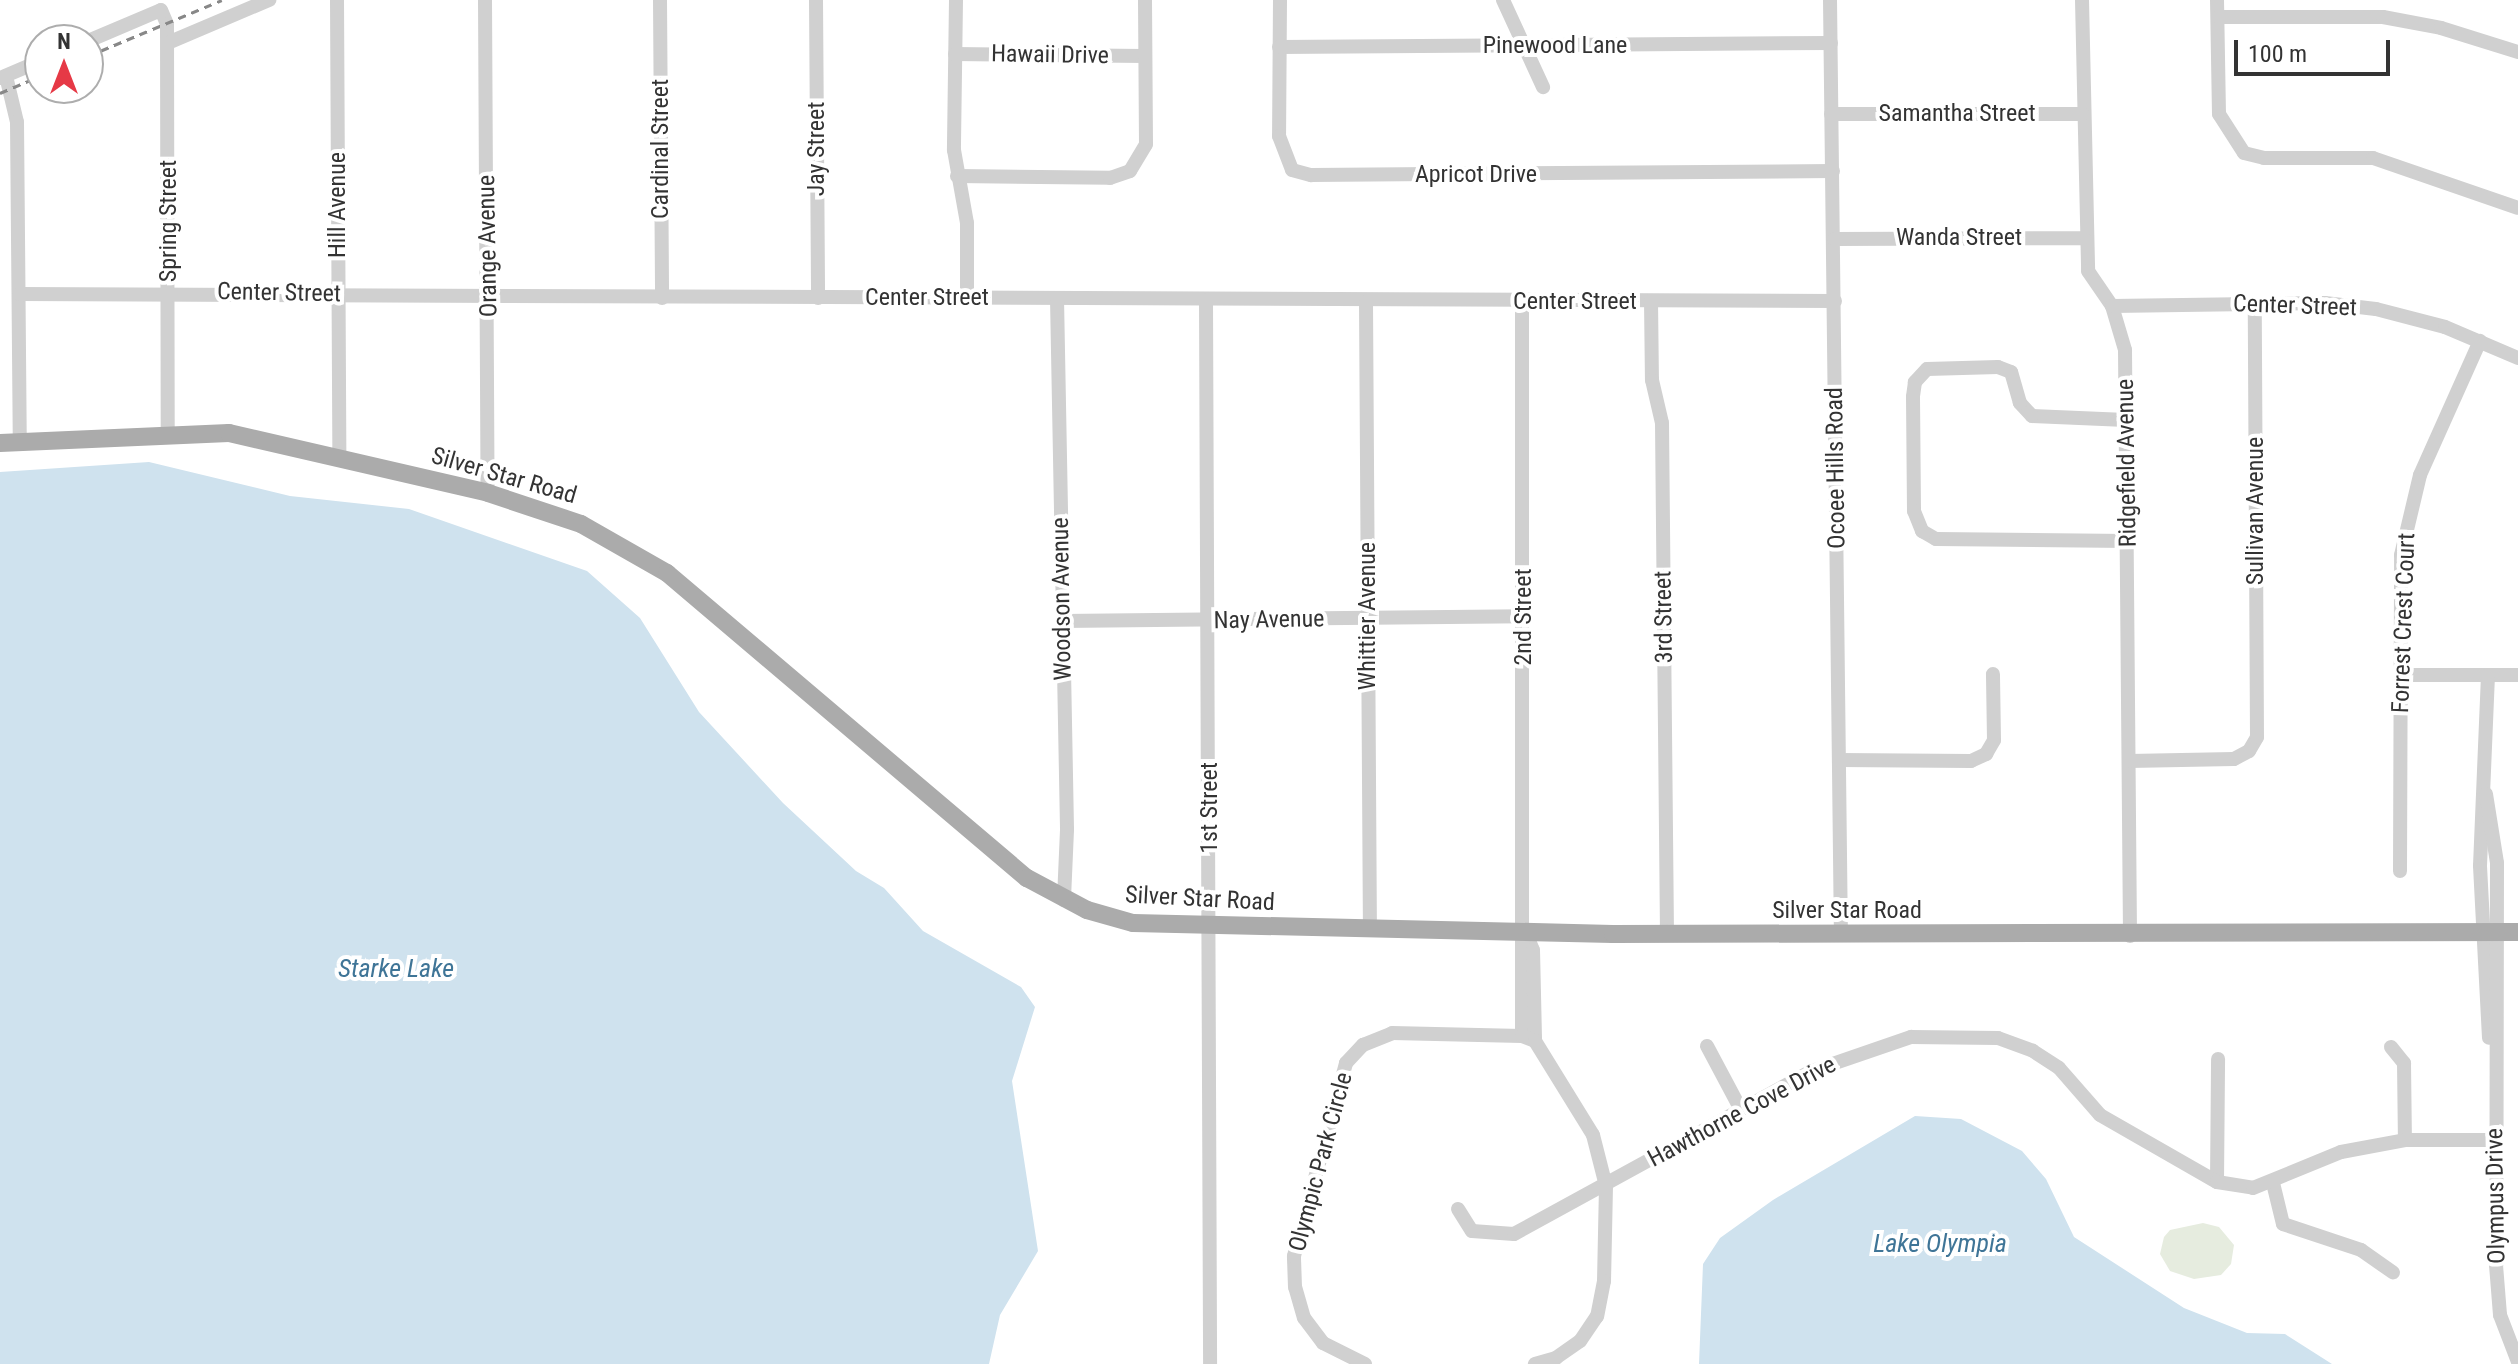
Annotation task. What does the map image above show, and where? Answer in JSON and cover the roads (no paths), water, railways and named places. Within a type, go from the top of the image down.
[{"type":"main road","name":"Silver Star Road","points":[[0,443],[168,432],[229,433],[488,493],[581,524],[667,573],[1005,861],[1064,900],[1133,923],[1667,935],[2130,936],[2518,931]]},
{"type":"street","points":[[170,42],[269,0]]},
{"type":"street","name":"Hill Avenue","points":[[337,0],[339,458]]},
{"type":"street","name":"Orange Avenue","points":[[485,0],[488,493]]},
{"type":"street","name":"Cardinal Street","points":[[660,0],[662,298]]},
{"type":"street","name":"Jay Street","points":[[816,0],[818,298]]},
{"type":"street","points":[[956,0],[957,176],[967,223],[967,299]]},
{"type":"street","points":[[957,176],[1110,178],[1130,171],[1146,144],[1145,0]]},
{"type":"street","name":"Apricot Drive","points":[[1280,0],[1282,150],[1292,170],[1311,175],[1833,171]]},
{"type":"street","points":[[1503,0],[1543,87]]},
{"type":"street","name":"Ocoee Hills Road","points":[[1830,0],[1841,935]]},
{"type":"street","name":"Ridgefield Avenue","points":[[2082,0],[2084,238],[2091,279],[2112,306],[2125,350],[2130,936]]},
{"type":"street","points":[[2217,0],[2219,114],[2244,153],[2264,158],[2373,158],[2518,208]]},
{"type":"street","name":"Spring Street","points":[[104,34],[161,10],[170,42],[168,432]]},
{"type":"street","points":[[2218,17],[2383,17],[2441,28],[2518,52]]},
{"type":"street","name":"Pinewood Lane","points":[[1279,47],[1831,43]]},
{"type":"street","name":"Hawaii Drive","points":[[955,54],[1145,56]]},
{"type":"street","points":[[20,441],[17,122],[3,77],[24,68]]},
{"type":"street","name":"Samantha Street","points":[[1831,114],[2083,114]]},
{"type":"street","name":"Wanda Street","points":[[1834,239],[2084,238]]},
{"type":"street","name":"Center Street","points":[[19,294],[338,293],[1366,302],[1835,301]]},
{"type":"street","name":"Woodson Avenue","points":[[1057,298],[1064,900]]},
{"type":"street","name":"1st Street","points":[[1206,300],[1210,1364]]},
{"type":"street","name":"3rd Street","points":[[1651,301],[1652,380],[1662,423],[1667,935]]},
{"type":"street","name":"Whittier Avenue","points":[[1366,302],[1370,930]]},
{"type":"street","name":"2nd Street","points":[[1522,302],[1526,933]]},
{"type":"street","name":"Center Street","points":[[2112,306],[2325,303],[2376,309],[2480,341],[2518,358]]},
{"type":"street","name":"Sullivan Avenue","points":[[2129,761],[2234,759],[2249,751],[2257,737],[2255,304]]},
{"type":"street","name":"Forrest Crest Court","points":[[2400,871],[2401,555],[2420,475],[2480,341]]},
{"type":"street","points":[[2126,420],[2032,416],[2020,403],[2011,372],[1998,367],[1927,369],[1915,382],[1914,511],[1922,531],[1936,539],[2128,541]]},
{"type":"street","name":"Nay Avenue","points":[[1062,621],[1524,616]]},
{"type":"street","points":[[1839,760],[1971,761],[1986,754],[1994,740],[1993,674]]},
{"type":"street","points":[[2401,675],[2518,675]]},
{"type":"street","name":"Olympus Drive","points":[[2488,675],[2486,794],[2497,863],[2488,932],[2500,1315],[2518,1362]]},
{"type":"street","points":[[1526,933],[1521,951],[1528,1038],[1593,1135],[1606,1186],[1604,1281],[1597,1316],[1580,1341],[1556,1358],[1535,1364]]},
{"type":"street","name":"Olympic Park Circle","points":[[1365,1364],[1323,1343],[1304,1318],[1295,1287],[1294,1256],[1346,1063],[1363,1045],[1392,1033],[1528,1038]]},
{"type":"street","name":"Hawthorne Cove Drive","points":[[1458,1209],[1472,1231],[1514,1234],[1812,1071],[1911,1037],[1998,1038],[2059,1068],[2100,1115],[2137,1140],[2217,1182],[2253,1188],[2273,1183],[2341,1152],[2405,1140],[2495,1140]]},
{"type":"street","points":[[1707,1046],[1741,1110]]},
{"type":"street","points":[[2391,1047],[2404,1063],[2405,1140]]},
{"type":"street","points":[[2217,1182],[2218,1059]]},
{"type":"street","points":[[2273,1183],[2283,1224],[2361,1250],[2393,1272]]},
{"type":"water","name":"Starke Lake","points":[[149,462],[290,496],[409,509],[587,571],[640,618],[699,712],[783,803],[856,871],[884,888],[923,931],[1021,987],[1035,1007],[1012,1081],[1038,1251],[1000,1315],[989,1364],[0,1364],[0,472]]},
{"type":"water","name":"Lake Olympia","points":[[1915,1116],[1961,1119],[2022,1151],[2046,1179],[2074,1237],[2184,1308],[2247,1333],[2285,1334],[2332,1364],[1699,1364],[1703,1264],[1720,1238],[1773,1200]]},
{"type":"railway","points":[[104,49],[222,0]]},
{"type":"railway","points":[[0,93],[24,83]]}]
